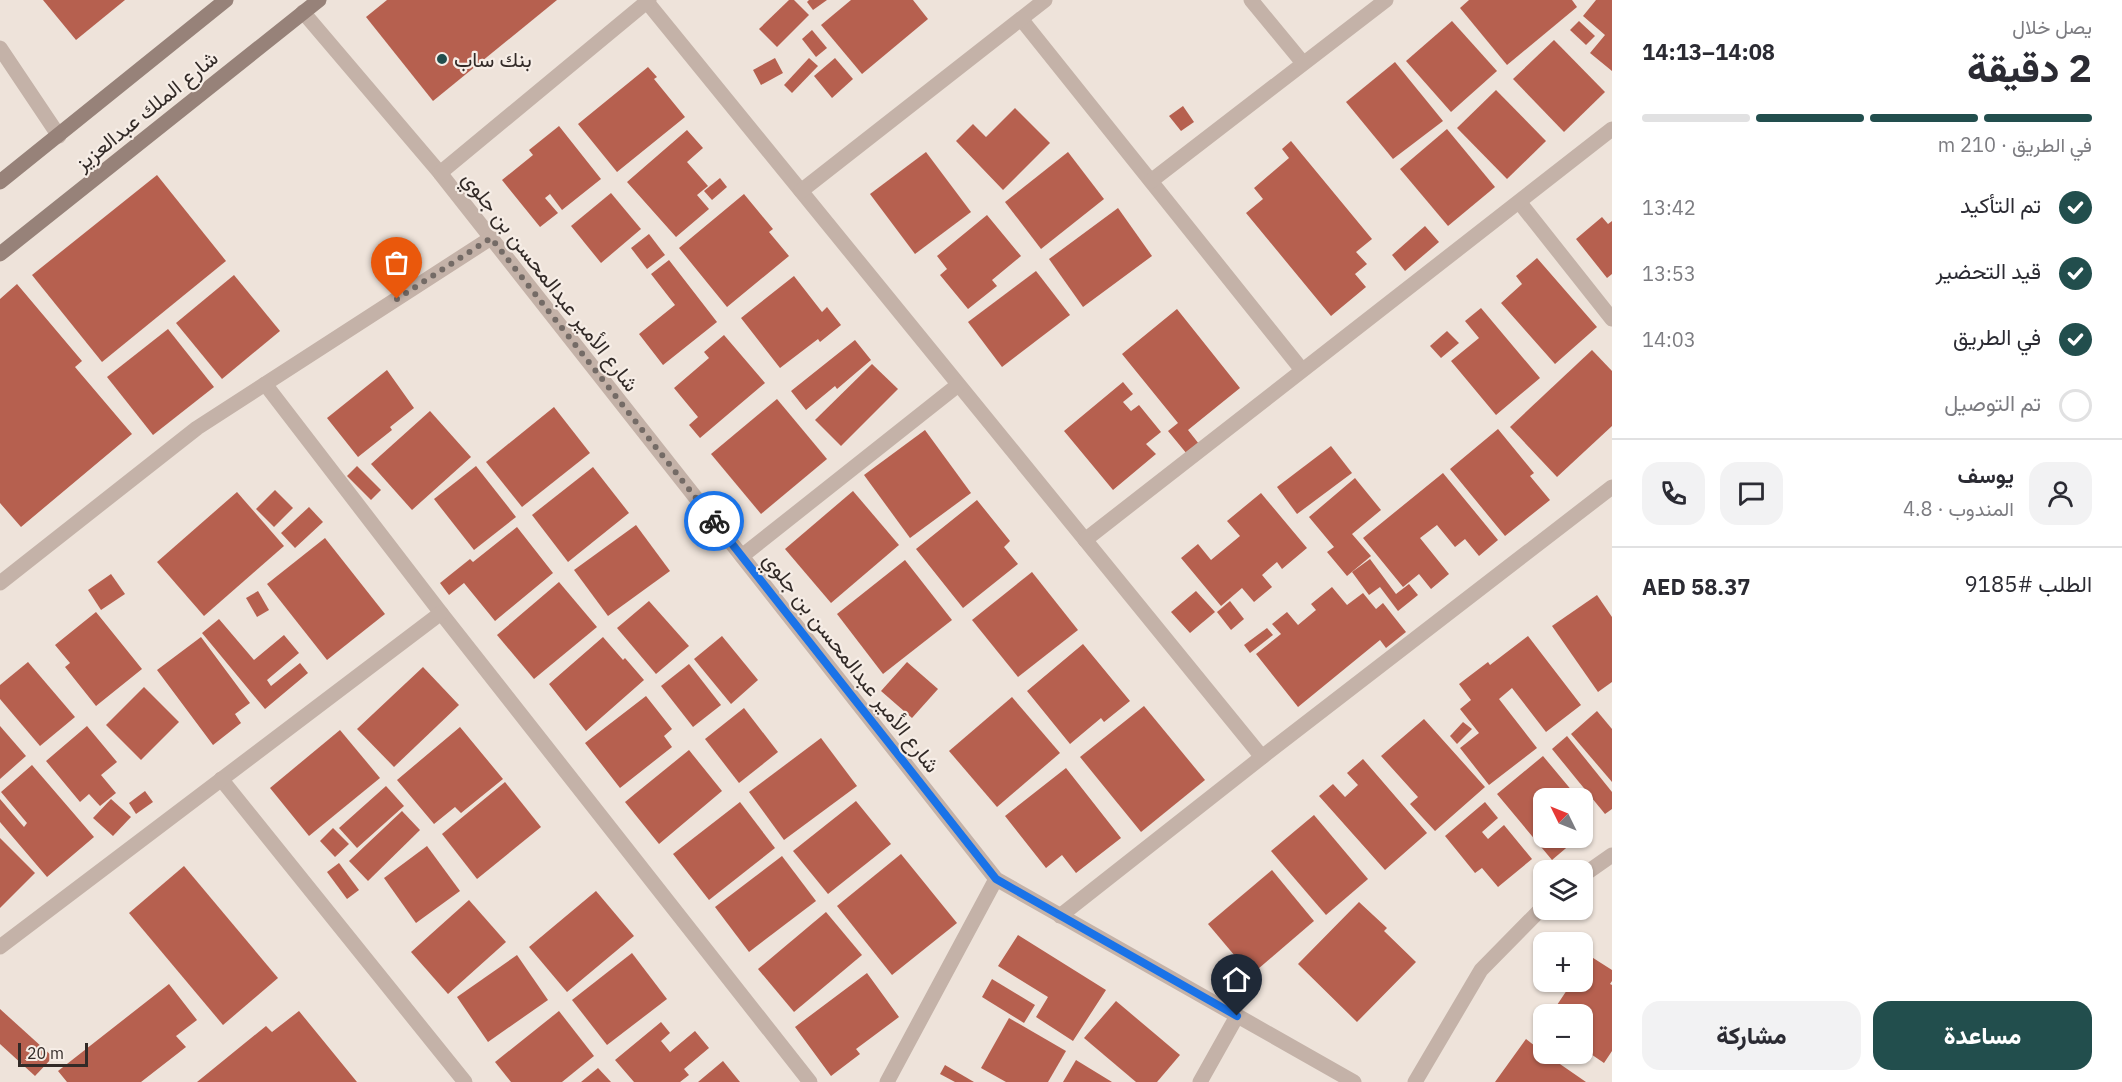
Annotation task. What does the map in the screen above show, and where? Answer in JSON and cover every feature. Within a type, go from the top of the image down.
[{"type":"street","name":"شارع الملك عبدالعزيز","points":[[0,182],[225,0]]},
{"type":"street","name":"شارع الملك عبدالعزيز","points":[[0,254],[319,0]]},
{"type":"street","points":[[801,191],[1046,0]]},
{"type":"street","points":[[1251,0],[1303,63]]},
{"type":"street","points":[[1151,181],[1386,0]]},
{"type":"street","points":[[440,174],[648,1],[1262,757]]},
{"type":"street","name":"شارع الأمير عبدالمحسن بن جلوي","points":[[303,12],[440,174],[996,879],[1354,1082]]},
{"type":"street","points":[[1021,19],[1302,370]]},
{"type":"street","points":[[0,48],[59,136]]},
{"type":"street","points":[[1085,540],[1612,129]]},
{"type":"street","points":[[1520,203],[1612,319]]},
{"type":"street","points":[[0,583],[197,428],[491,238]]},
{"type":"street","points":[[265,384],[441,613],[810,1082]]},
{"type":"street","points":[[742,556],[958,385]]},
{"type":"street","points":[[1060,916],[1612,487]]},
{"type":"street","points":[[0,947],[441,613]]},
{"type":"street","points":[[221,779],[465,1082]]},
{"type":"street","points":[[1593,868],[1612,855]]},
{"type":"street","points":[[887,1082],[996,879]]},
{"type":"street","points":[[1415,1082],[1481,970],[1533,917]]},
{"type":"street","points":[[1200,1082],[1237,1016]]},
{"type":"building","points":[[43,0],[125,0],[76,40]]},
{"type":"building","name":"بنك ساب","points":[[387,0],[557,0],[433,101],[366,17]]},
{"type":"building","points":[[789,0],[794,0],[809,15],[777,47],[759,29]]},
{"type":"building","points":[[827,0],[813,10],[807,2]]},
{"type":"building","points":[[851,0],[913,0],[928,19],[862,74],[821,25]]},
{"type":"building","points":[[1469,0],[1572,0],[1577,7],[1507,65],[1460,8]]},
{"type":"building","points":[[1596,0],[1612,0],[1612,71],[1590,53],[1605,35],[1583,16]]},
{"type":"building","points":[[1452,21],[1497,71],[1451,112],[1406,61]]},
{"type":"building","points":[[1579,21],[1595,36],[1586,45],[1570,30]]},
{"type":"building","points":[[812,30],[827,48],[816,57],[802,39]]},
{"type":"building","points":[[1554,40],[1605,92],[1564,132],[1513,79]]},
{"type":"building","points":[[775,58],[783,73],[761,85],[753,70]]},
{"type":"building","points":[[809,58],[818,66],[792,93],[784,85]]},
{"type":"building","points":[[835,58],[853,79],[832,98],[814,76]]},
{"type":"building","points":[[1395,62],[1443,121],[1393,159],[1346,102]]},
{"type":"building","points":[[648,67],[657,77],[654,79],[685,117],[617,172],[578,124]]},
{"type":"building","points":[[1496,90],[1546,141],[1507,179],[1457,128]]},
{"type":"building","points":[[1183,106],[1194,122],[1181,131],[1169,116]]},
{"type":"building","points":[[1015,108],[1050,143],[1003,190],[956,141],[973,124],[986,137]]},
{"type":"building","points":[[559,126],[601,179],[562,210],[550,194],[545,198],[558,213],[540,227],[502,180],[533,155],[529,150]]},
{"type":"building","points":[[1447,129],[1495,187],[1448,226],[1400,169]]},
{"type":"building","points":[[687,130],[703,148],[687,162],[708,186],[697,195],[709,209],[676,237],[627,182]]},
{"type":"building","points":[[1291,141],[1372,239],[1356,252],[1367,264],[1355,274],[1366,287],[1331,316],[1246,213],[1263,199],[1254,188],[1289,158],[1282,149]]},
{"type":"building","points":[[926,152],[971,212],[915,254],[870,194]]},
{"type":"building","points":[[1068,152],[1104,199],[1041,249],[1005,202]]},
{"type":"building","points":[[157,175],[226,261],[102,362],[32,275]]},
{"type":"building","points":[[720,178],[727,187],[712,200],[704,191]]},
{"type":"building","points":[[611,193],[641,229],[601,263],[571,226]]},
{"type":"building","points":[[744,194],[773,229],[769,232],[789,256],[727,307],[679,248]]},
{"type":"building","points":[[1118,208],[1152,256],[1083,307],[1049,259]]},
{"type":"building","points":[[987,215],[1021,256],[992,280],[997,286],[968,309],[940,275],[947,269],[937,256]]},
{"type":"building","points":[[1602,217],[1608,224],[1612,221],[1612,274],[1607,278],[1576,239]]},
{"type":"building","points":[[1425,226],[1439,242],[1405,271],[1392,255]]},
{"type":"building","points":[[649,234],[665,255],[647,269],[631,248]]},
{"type":"building","points":[[1537,258],[1597,327],[1555,364],[1501,303],[1522,284],[1516,276]]},
{"type":"building","points":[[669,260],[717,322],[663,365],[639,334],[675,305],[651,274]]},
{"type":"building","points":[[1036,271],[1070,315],[1002,367],[968,322]]},
{"type":"building","points":[[234,275],[280,331],[222,379],[176,323]]},
{"type":"building","points":[[794,276],[822,312],[827,307],[841,325],[820,342],[818,339],[780,368],[741,318]]},
{"type":"building","points":[[17,284],[82,361],[75,367],[132,434],[21,527],[0,503],[0,299]]},
{"type":"building","points":[[1481,308],[1540,378],[1496,415],[1451,361],[1479,338],[1465,321]]},
{"type":"building","points":[[1177,309],[1240,388],[1188,430],[1199,444],[1187,454],[1168,431],[1178,423],[1122,354]]},
{"type":"building","points":[[168,329],[214,387],[153,435],[107,377]]},
{"type":"building","points":[[1447,331],[1459,343],[1441,358],[1430,346]]},
{"type":"building","points":[[724,335],[765,383],[700,438],[689,425],[698,417],[674,388],[709,358],[704,352]]},
{"type":"building","points":[[855,340],[871,360],[837,389],[835,386],[806,410],[791,391]]},
{"type":"building","points":[[1592,350],[1612,371],[1612,426],[1557,477],[1510,427]]},
{"type":"building","points":[[872,364],[898,389],[841,446],[815,420]]},
{"type":"building","points":[[387,370],[414,408],[390,427],[392,430],[358,457],[327,418]]},
{"type":"building","points":[[1123,382],[1133,394],[1123,402],[1131,411],[1139,405],[1161,432],[1146,444],[1156,454],[1113,490],[1064,431]]},
{"type":"building","points":[[777,399],[827,459],[761,514],[711,454]]},
{"type":"building","points":[[554,407],[590,453],[522,507],[486,462]]},
{"type":"building","points":[[430,411],[471,457],[412,510],[371,464]]},
{"type":"building","points":[[1498,429],[1534,473],[1530,476],[1550,500],[1505,536],[1450,469]]},
{"type":"building","points":[[925,430],[971,493],[910,538],[864,475]]},
{"type":"building","points":[[1331,446],[1352,473],[1297,514],[1277,487]]},
{"type":"building","points":[[357,466],[381,490],[371,500],[347,476]]},
{"type":"building","points":[[476,466],[516,517],[474,550],[434,499]]},
{"type":"building","points":[[593,467],[629,513],[568,562],[532,515]]},
{"type":"building","points":[[1443,473],[1498,540],[1479,556],[1465,539],[1455,547],[1437,525],[1420,538],[1449,574],[1431,589],[1419,574],[1403,587],[1363,538]]},
{"type":"building","points":[[1355,478],[1381,510],[1352,534],[1371,556],[1347,576],[1327,552],[1334,547],[1309,517]]},
{"type":"building","points":[[275,490],[293,508],[274,527],[256,509]]},
{"type":"building","points":[[853,491],[899,545],[831,603],[785,549]]},
{"type":"building","points":[[237,492],[284,546],[204,616],[157,562]]},
{"type":"building","points":[[1261,493],[1307,548],[1282,569],[1277,562],[1262,575],[1272,587],[1254,602],[1242,588],[1221,606],[1181,558],[1198,544],[1211,560],[1240,536],[1227,521]]},
{"type":"building","points":[[977,500],[1010,541],[1004,547],[1018,564],[963,608],[916,549]]},
{"type":"building","points":[[309,507],[323,522],[295,548],[281,533]]},
{"type":"building","points":[[636,525],[670,571],[608,616],[574,570]]},
{"type":"building","points":[[517,527],[553,573],[495,621],[464,583],[449,595],[440,583],[470,559],[473,562]]},
{"type":"building","points":[[325,538],[385,614],[327,660],[267,584]]},
{"type":"building","points":[[1370,559],[1396,594],[1409,584],[1418,595],[1398,611],[1380,587],[1369,595],[1352,572]]},
{"type":"building","points":[[905,560],[952,620],[883,674],[837,614]]},
{"type":"building","points":[[1032,572],[1078,630],[1018,677],[972,620]]},
{"type":"building","points":[[111,574],[125,594],[101,610],[88,590]]},
{"type":"building","points":[[559,582],[597,627],[534,679],[497,635]]},
{"type":"building","points":[[1332,587],[1347,605],[1363,593],[1376,609],[1383,603],[1406,632],[1386,648],[1380,640],[1298,707],[1256,654],[1281,634],[1272,624],[1287,612],[1298,625],[1316,610],[1311,604]]},
{"type":"building","points":[[258,591],[269,610],[257,617],[246,598]]},
{"type":"building","points":[[1196,591],[1215,612],[1190,633],[1171,612]]},
{"type":"building","points":[[1597,595],[1612,617],[1612,682],[1598,692],[1552,626]]},
{"type":"building","points":[[649,601],[689,646],[656,674],[617,628]]},
{"type":"building","points":[[1230,601],[1244,619],[1231,630],[1217,612]]},
{"type":"building","points":[[96,612],[142,669],[96,706],[65,667],[70,663],[55,645]]},
{"type":"building","points":[[219,619],[254,660],[284,635],[299,653],[267,680],[271,686],[300,663],[308,673],[265,709],[202,633]]},
{"type":"building","points":[[1267,628],[1273,635],[1250,653],[1244,645]]},
{"type":"building","points":[[722,636],[758,680],[731,704],[694,659]]},
{"type":"building","points":[[1528,636],[1581,705],[1546,732],[1512,688],[1499,699],[1537,748],[1489,785],[1460,748],[1479,733],[1460,709],[1471,700],[1459,684],[1488,662],[1490,665]]},
{"type":"building","points":[[201,637],[250,703],[235,714],[241,723],[213,745],[157,670]]},
{"type":"building","points":[[603,637],[644,680],[586,731],[549,684]]},
{"type":"building","points":[[1083,644],[1130,701],[1104,722],[1101,718],[1070,744],[1027,691]]},
{"type":"building","points":[[28,662],[75,717],[40,746],[0,699],[0,685]]},
{"type":"building","points":[[907,662],[938,689],[912,718],[881,691]]},
{"type":"building","points":[[689,664],[721,705],[693,727],[661,686]]},
{"type":"building","points":[[423,667],[459,705],[394,767],[357,729]]},
{"type":"building","points":[[144,687],[179,722],[141,760],[106,725]]},
{"type":"building","points":[[646,696],[672,729],[664,736],[672,747],[620,788],[585,743]]},
{"type":"building","points":[[1012,697],[1060,753],[997,807],[949,751]]},
{"type":"building","points":[[1144,706],[1205,780],[1141,832],[1080,757]]},
{"type":"building","points":[[744,708],[778,752],[739,783],[705,739]]},
{"type":"building","points":[[1597,711],[1612,729],[1612,782],[1571,734]]},
{"type":"building","points":[[1424,719],[1485,787],[1435,831],[1410,804],[1418,797],[1381,756]]},
{"type":"building","points":[[1463,722],[1472,729],[1457,744],[1450,736]]},
{"type":"building","points":[[0,726],[26,756],[0,779]]},
{"type":"building","points":[[87,726],[117,762],[101,775],[116,793],[100,806],[89,794],[80,802],[46,761]]},
{"type":"building","points":[[460,727],[503,779],[461,813],[455,807],[434,824],[397,780]]},
{"type":"building","points":[[340,730],[380,778],[309,836],[270,788]]},
{"type":"building","points":[[1567,736],[1612,792],[1612,809],[1605,814],[1593,799],[1593,788],[1584,788],[1552,749]]},
{"type":"building","points":[[821,738],[857,786],[784,840],[749,792]]},
{"type":"building","points":[[689,750],[722,791],[659,844],[625,802]]},
{"type":"building","points":[[1543,756],[1570,788],[1533,788],[1533,837],[1497,794]]},
{"type":"building","points":[[1363,759],[1427,833],[1385,870],[1319,796],[1333,784],[1345,797],[1358,785],[1347,773]]},
{"type":"building","points":[[32,765],[94,837],[47,877],[0,822],[0,799],[24,827],[27,823],[1,792]]},
{"type":"building","points":[[1066,768],[1121,838],[1076,873],[1062,855],[1046,868],[1005,816]]},
{"type":"building","points":[[505,782],[541,827],[477,879],[442,834]]},
{"type":"building","points":[[386,786],[404,806],[357,848],[339,828]]},
{"type":"building","points":[[145,791],[153,802],[136,814],[129,803]]},
{"type":"building","points":[[111,799],[131,817],[113,836],[93,818]]},
{"type":"building","points":[[856,801],[891,844],[828,894],[793,851]]},
{"type":"building","points":[[740,802],[775,848],[709,900],[673,854]]},
{"type":"building","points":[[1485,802],[1498,818],[1482,832],[1488,839],[1504,825],[1532,859],[1498,887],[1482,868],[1475,873],[1445,836]]},
{"type":"building","points":[[402,811],[420,830],[368,881],[349,861]]},
{"type":"building","points":[[1314,815],[1368,879],[1326,915],[1271,851]]},
{"type":"building","points":[[333,828],[349,844],[335,857],[320,841]]},
{"type":"building","points":[[0,838],[35,873],[0,908]]},
{"type":"building","points":[[427,846],[460,891],[416,923],[384,878]]},
{"type":"building","points":[[1542,848],[1566,848],[1552,860]]},
{"type":"building","points":[[901,854],[957,923],[892,975],[837,906]]},
{"type":"building","points":[[782,856],[816,901],[749,952],[715,907]]},
{"type":"building","points":[[339,863],[359,890],[347,899],[327,872]]},
{"type":"building","points":[[184,866],[278,978],[223,1025],[129,913]]},
{"type":"building","points":[[1272,870],[1314,921],[1251,975],[1208,924]]},
{"type":"building","points":[[596,891],[634,936],[567,992],[529,947]]},
{"type":"building","points":[[469,900],[506,942],[448,994],[411,952]]},
{"type":"building","points":[[1359,902],[1387,928],[1384,931],[1416,962],[1357,1022],[1298,964]]},
{"type":"building","points":[[826,912],[862,955],[794,1012],[758,969]]},
{"type":"building","points":[[1018,935],[1106,990],[1073,1041],[1036,1017],[1048,997],[998,966]]},
{"type":"building","points":[[632,953],[667,999],[607,1045],[572,1000]]},
{"type":"building","points":[[517,955],[548,1000],[488,1042],[457,997]]},
{"type":"building","points":[[1593,958],[1612,970],[1610,984],[1612,985],[1612,1051],[1604,1063],[1593,1056],[1593,1004],[1558,1004],[1566,992],[1593,992]]},
{"type":"building","points":[[867,973],[899,1017],[856,1049],[860,1054],[831,1076],[795,1027]]},
{"type":"building","points":[[992,979],[1035,1005],[1024,1023],[982,997]]},
{"type":"building","points":[[169,984],[197,1020],[176,1036],[186,1047],[141,1082],[67,1082],[58,1071]]},
{"type":"building","points":[[1116,1001],[1180,1055],[1157,1082],[1136,1082],[1084,1038]]},
{"type":"building","points":[[0,1009],[53,1057],[35,1076],[0,1044]]},
{"type":"building","points":[[299,1011],[357,1082],[197,1082],[266,1026],[272,1032]]},
{"type":"building","points":[[559,1011],[594,1056],[562,1082],[511,1082],[495,1062]]},
{"type":"building","points":[[1009,1018],[1066,1051],[1048,1082],[1006,1082],[981,1068]]},
{"type":"building","points":[[661,1022],[670,1033],[661,1041],[670,1052],[695,1031],[709,1048],[684,1069],[689,1075],[680,1082],[634,1082],[615,1060]]},
{"type":"building","points":[[1526,1039],[1533,1044],[1533,1064],[1560,1064],[1586,1082],[1495,1082]]},
{"type":"building","points":[[1076,1060],[1112,1082],[1063,1082]]},
{"type":"building","points":[[723,1061],[740,1082],[698,1082]]},
{"type":"building","points":[[945,1065],[974,1082],[955,1082],[940,1074]]},
{"type":"building","points":[[598,1068],[611,1082],[581,1082]]},
{"type":"way so far","points":[[397,299],[491,238],[714,521]]},
{"type":"place","name":"بنك ساب","points":[[442,59]]},
{"type":"route","points":[[714,521],[996,879],[1237,1016]]}]
